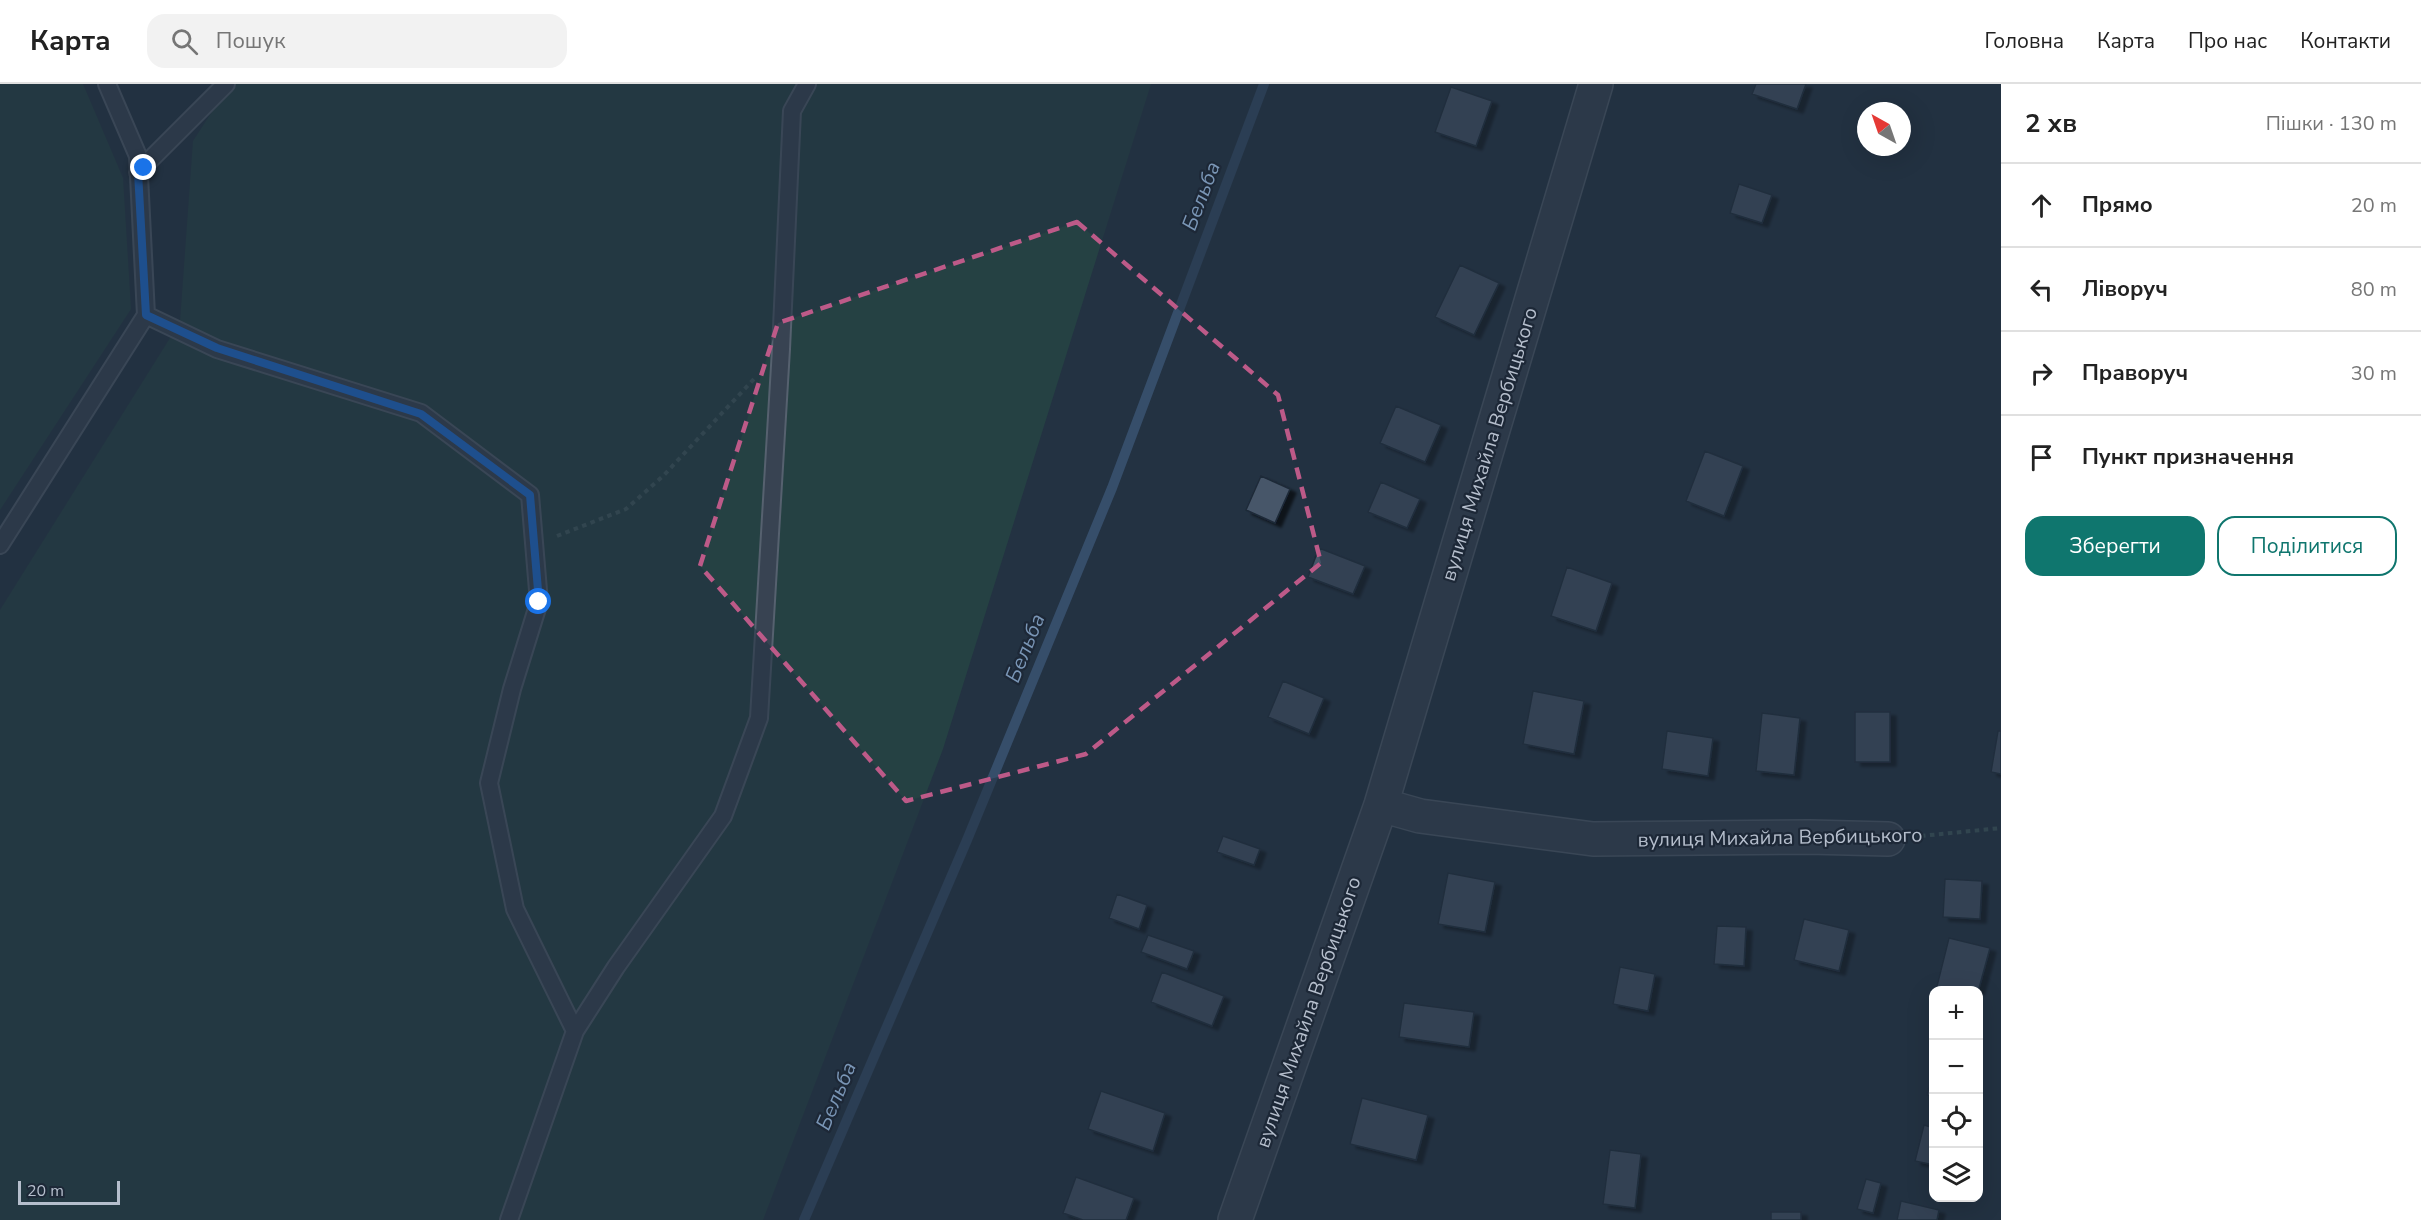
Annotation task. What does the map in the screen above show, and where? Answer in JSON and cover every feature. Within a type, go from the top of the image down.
[{"type":"street","name":"вулиця Михайла Вербицького","points":[[1235,1220],[1381,805],[1596,84]]},
{"type":"street","name":"вулиця Михайла Вербицького","points":[[1381,805],[1420,816],[1593,839],[1809,837],[1888,839]]},
{"type":"lane","points":[[0,545],[146,315],[138,156],[107,84]]},
{"type":"lane","points":[[138,172],[226,84]]},
{"type":"lane","points":[[510,1220],[575,1031],[616,967],[723,816],[759,718],[782,349],[792,111],[807,84]]},
{"type":"lane","points":[[146,315],[217,348],[421,414],[530,495],[539,602],[512,689],[489,783],[515,909],[575,1031]]},
{"type":"path","points":[[534,545],[626,509],[664,475],[782,349]]},
{"type":"path","name":"вулиця Михайла Вербицького","points":[[1888,839],[2001,828]]},
{"type":"highlighted area","points":[[1077,222],[1278,395],[1321,563],[1086,754],[906,801],[700,566],[778,323]]},
{"type":"green space","points":[[0,84],[83,84],[123,178],[131,309],[0,510]]},
{"type":"green space","points":[[230,84],[1151,84],[943,749],[763,1220],[0,1220],[0,610],[180,322],[193,141]]},
{"type":"building","points":[[1756,84],[1806,84],[1797,109],[1752,94]]},
{"type":"building","points":[[1451,87],[1492,101],[1476,146],[1435,132]]},
{"type":"building","points":[[1739,184],[1772,195],[1762,223],[1730,213]]},
{"type":"building","points":[[1460,265],[1499,283],[1474,335],[1435,317]]},
{"type":"building","points":[[1396,406],[1441,425],[1425,462],[1380,443]]},
{"type":"building","points":[[1705,451],[1743,466],[1724,516],[1686,501]]},
{"type":"building","points":[[1261,476],[1290,489],[1275,523],[1246,510]]},
{"type":"building","points":[[1381,482],[1420,499],[1407,528],[1368,512]]},
{"type":"building","points":[[1319,548],[1365,566],[1353,594],[1308,577]]},
{"type":"building","points":[[1567,567],[1612,583],[1596,631],[1551,616]]},
{"type":"building","points":[[1283,681],[1324,698],[1309,734],[1268,717]]},
{"type":"building","points":[[1533,691],[1584,701],[1574,754],[1523,744]]},
{"type":"building","points":[[1855,712],[1890,712],[1890,762],[1855,762]]},
{"type":"building","points":[[1762,713],[1800,718],[1794,775],[1756,771]]},
{"type":"building","points":[[1667,731],[1713,738],[1708,776],[1662,769]]},
{"type":"building","points":[[1998,731],[2001,731],[2001,774],[1991,772]]},
{"type":"building","points":[[1223,836],[1260,849],[1254,865],[1217,852]]},
{"type":"building","points":[[1448,873],[1495,882],[1485,932],[1438,924]]},
{"type":"building","points":[[1945,879],[1982,881],[1980,919],[1943,917]]},
{"type":"building","points":[[1117,894],[1147,905],[1139,929],[1109,918]]},
{"type":"building","points":[[1804,919],[1849,930],[1839,971],[1794,960]]},
{"type":"building","points":[[1717,926],[1746,927],[1744,966],[1714,964]]},
{"type":"building","points":[[1148,935],[1194,951],[1187,969],[1141,952]]},
{"type":"building","points":[[1949,938],[1990,948],[1980,986],[1937,986]]},
{"type":"building","points":[[1620,967],[1655,974],[1648,1011],[1613,1004]]},
{"type":"building","points":[[1162,972],[1224,996],[1212,1026],[1151,1002]]},
{"type":"building","points":[[1404,1003],[1474,1012],[1469,1047],[1399,1037]]},
{"type":"building","points":[[1101,1091],[1165,1113],[1153,1151],[1088,1129]]},
{"type":"building","points":[[1362,1098],[1428,1115],[1416,1160],[1350,1144]]},
{"type":"building","points":[[1924,1125],[1929,1126],[1929,1164],[1915,1161]]},
{"type":"building","points":[[1610,1150],[1641,1154],[1635,1208],[1603,1204]]},
{"type":"building","points":[[1076,1177],[1134,1198],[1126,1220],[1083,1220],[1063,1213]]},
{"type":"building","points":[[1866,1179],[1881,1183],[1873,1213],[1857,1209]]},
{"type":"building","points":[[1901,1201],[1939,1210],[1937,1220],[1897,1220]]},
{"type":"building","points":[[1771,1212],[1801,1212],[1801,1220],[1771,1220]]},
{"type":"waterway","name":"Бельба","points":[[804,1220],[967,840],[1112,488],[1264,84]]},
{"type":"route","points":[[144,168],[138,172],[146,315],[217,348],[421,414],[530,495],[539,602]]}]
